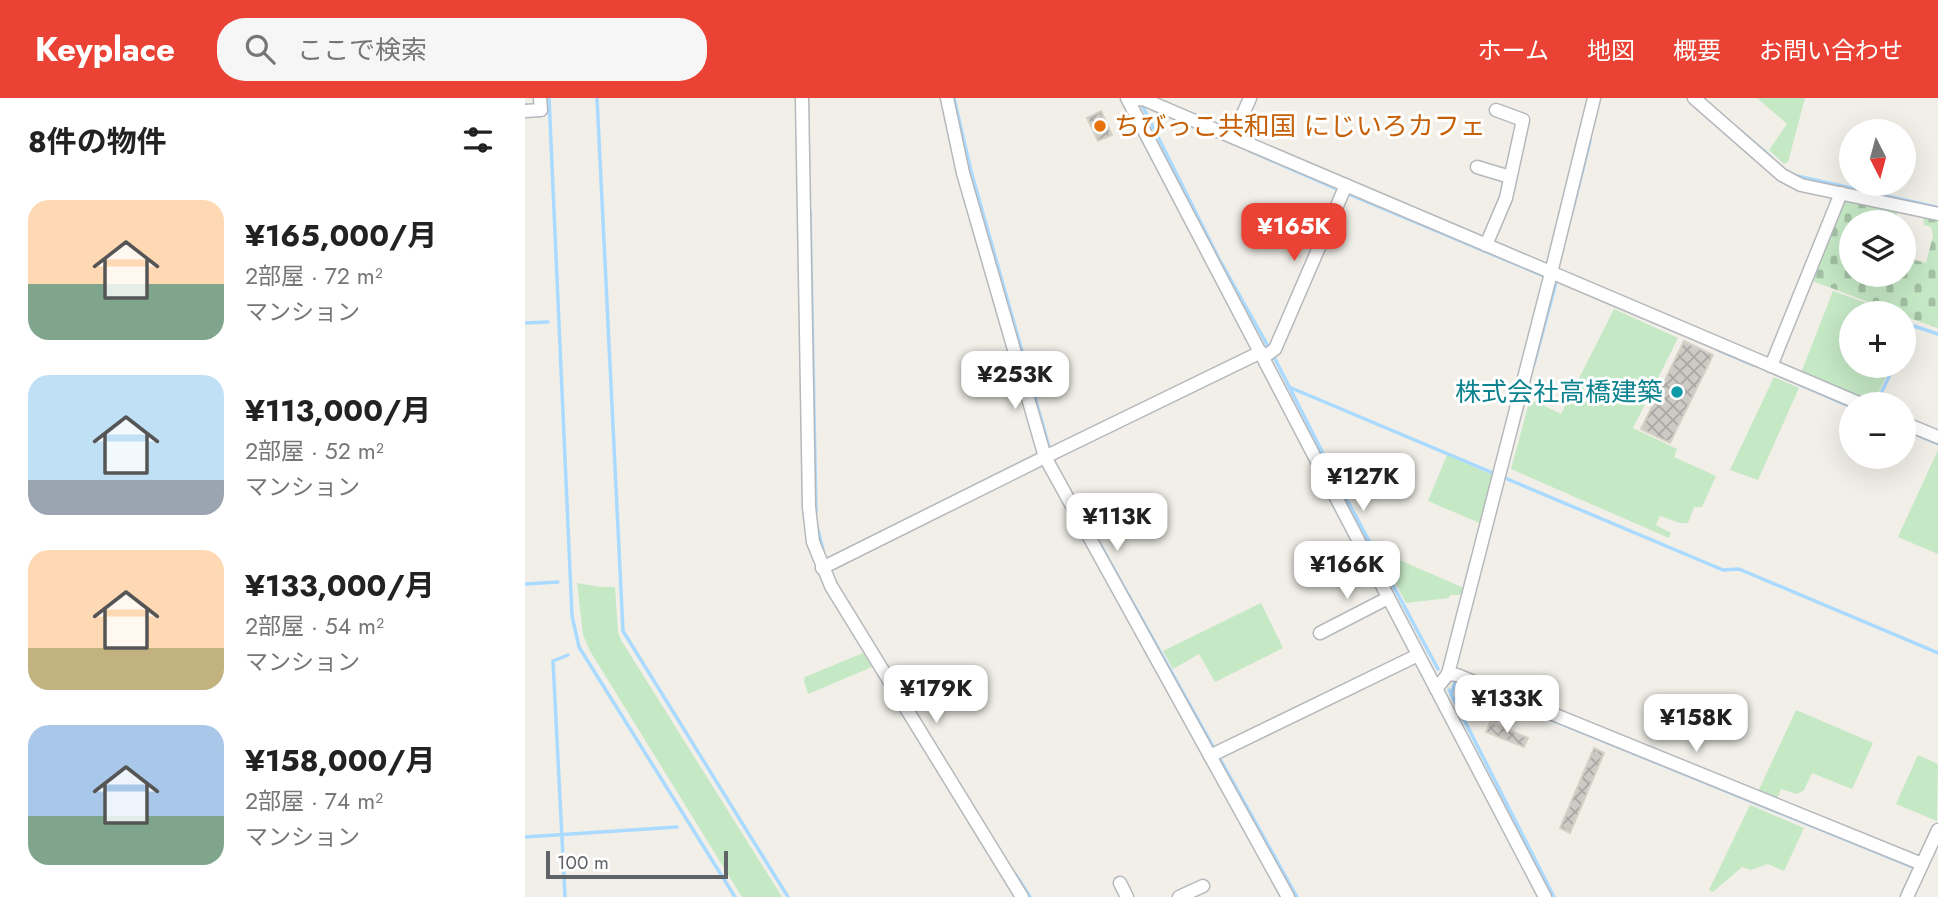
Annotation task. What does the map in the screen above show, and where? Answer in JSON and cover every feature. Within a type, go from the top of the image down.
[{"type":"street","points":[[525,111],[541,110],[540,98]]},
{"type":"street","points":[[802,98],[809,507],[813,542],[838,598],[1022,897]]},
{"type":"street","points":[[947,98],[963,173],[1045,457],[1215,754],[1288,897]]},
{"type":"street","points":[[1233,137],[1250,98]]},
{"type":"street","points":[[1436,690],[1452,675],[1594,98]]},
{"type":"street","points":[[1694,98],[1782,175],[1801,185],[1839,193]]},
{"type":"street","points":[[1545,897],[1128,99],[1143,99],[1839,395]]},
{"type":"street","points":[[1486,245],[1506,198],[1523,120],[1496,110]]},
{"type":"street","points":[[1476,167],[1510,177]]},
{"type":"street","points":[[826,566],[1045,457],[1275,349],[1346,185]]},
{"type":"street","points":[[1772,366],[1840,196]]},
{"type":"street","points":[[1855,196],[1938,214]]},
{"type":"street","points":[[1916,428],[1938,437]]},
{"type":"street","points":[[1320,633],[1388,598]]},
{"type":"street","points":[[1215,754],[1418,655]]},
{"type":"street","points":[[1452,675],[1920,868]]},
{"type":"street","points":[[1907,897],[1938,830]]},
{"type":"street","points":[[1120,883],[1127,897]]},
{"type":"street","points":[[1178,897],[1203,886]]},
{"type":"green space","points":[[1757,98],[1805,98],[1788,162],[1784,164],[1769,150],[1787,124]]},
{"type":"green space","points":[[1842,197],[1894,210],[1839,210],[1839,287],[1916,287],[1916,260],[1926,263],[1933,236],[1931,227],[1924,225],[1923,216],[1938,219],[1938,328],[1916,320],[1916,301],[1866,301],[1810,280]]},
{"type":"green space","points":[[1833,291],[1860,301],[1839,301],[1839,378],[1885,378],[1879,392],[1845,392],[1801,373]]},
{"type":"green space","points":[[1614,309],[1678,338],[1633,428],[1677,449],[1674,457],[1716,476],[1702,507],[1694,507],[1688,523],[1660,516],[1656,525],[1671,533],[1669,538],[1511,469],[1530,399],[1561,414]]},
{"type":"green space","points":[[1774,377],[1799,388],[1758,480],[1730,470]]},
{"type":"green space","points":[[1938,450],[1938,554],[1898,537]]},
{"type":"green space","points":[[1447,455],[1495,476],[1482,524],[1428,501]]},
{"type":"green space","points":[[1379,551],[1466,589],[1464,595],[1406,603]]},
{"type":"green space","points":[[577,583],[615,587],[621,640],[782,897],[742,897],[590,651],[583,635]]},
{"type":"green space","points":[[1261,603],[1283,648],[1215,682],[1199,654],[1173,669],[1163,651]]},
{"type":"green space","points":[[863,653],[872,667],[808,694],[805,677]]},
{"type":"green space","points":[[1796,710],[1873,743],[1852,789],[1812,773],[1804,790],[1797,794],[1781,789],[1776,801],[1757,794]]},
{"type":"green space","points":[[1918,755],[1938,764],[1937,821],[1896,804]]},
{"type":"green space","points":[[1750,805],[1804,828],[1784,871],[1768,864],[1751,870],[1742,867],[1713,892],[1709,890]]},
{"type":"building","name":"ちびっこ共和国 にじいろカフェ","points":[[1101,111],[1112,135],[1098,141],[1087,118]]},
{"type":"building","name":"株式会社高橋建築","points":[[1684,341],[1713,355],[1670,443],[1641,429]]},
{"type":"building","points":[[1483,708],[1500,714],[1496,722],[1480,716]]},
{"type":"building","points":[[1490,722],[1528,738],[1524,747],[1486,732]]},
{"type":"building","points":[[1594,748],[1604,753],[1570,833],[1560,828]]},
{"type":"waterway","points":[[549,98],[572,616],[579,647],[735,897]]},
{"type":"waterway","points":[[597,98],[623,631],[788,897]]},
{"type":"waterway","points":[[954,98],[971,171],[1049,447]]},
{"type":"waterway","points":[[1143,107],[1218,257],[1269,348]]},
{"type":"waterway","points":[[1737,128],[1771,157]]},
{"type":"waterway","points":[[1571,216],[1590,141]]},
{"type":"waterway","points":[[1250,151],[1339,190]]},
{"type":"waterway","points":[[1797,176],[1936,207]]},
{"type":"waterway","points":[[1346,193],[1544,276]]},
{"type":"waterway","points":[[810,212],[816,512]]},
{"type":"waterway","points":[[1534,364],[1558,280]]},
{"type":"waterway","points":[[525,323],[548,322]]},
{"type":"waterway","points":[[1916,327],[1938,334]]},
{"type":"waterway","points":[[1718,350],[1753,365]]},
{"type":"waterway","points":[[1273,355],[1438,669]]},
{"type":"waterway","points":[[1767,370],[1839,402]]},
{"type":"waterway","points":[[1882,392],[1888,378]]},
{"type":"waterway","points":[[1289,387],[1723,570],[1739,569],[1938,653]]},
{"type":"waterway","points":[[1916,434],[1938,444]]},
{"type":"waterway","points":[[818,530],[823,550]]},
{"type":"waterway","points":[[1100,544],[1297,897]]},
{"type":"waterway","points":[[525,584],[558,582]]},
{"type":"waterway","points":[[565,897],[553,661],[568,655]]},
{"type":"waterway","points":[[1451,694],[1456,681],[1915,868]]},
{"type":"waterway","points":[[1449,690],[1554,897]]},
{"type":"waterway","points":[[525,837],[677,827]]},
{"type":"waterway","points":[[1016,875],[1030,897]]},
{"type":"place","name":"ちびっこ共和国 にじいろカフェ","points":[[1100,126]]},
{"type":"place","name":"株式会社高橋建築","points":[[1677,392]]}]
